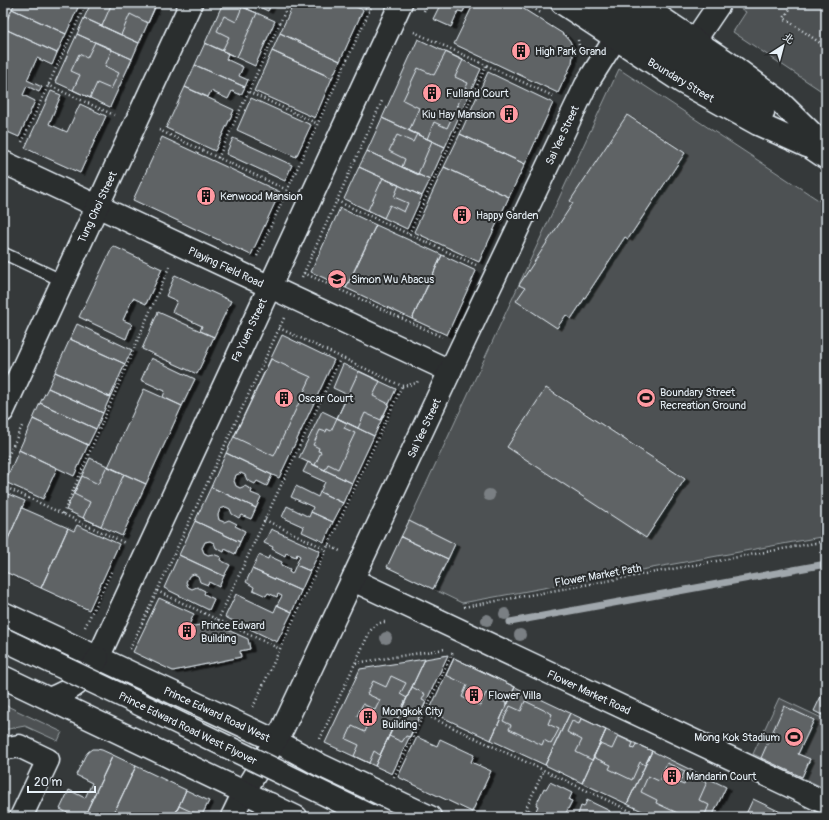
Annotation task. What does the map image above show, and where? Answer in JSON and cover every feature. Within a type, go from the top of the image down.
[{"type":"street","name":"Tung Choi Street","points":[[3,411],[191,3]]},
{"type":"street","name":"Fa Yuen Street","points":[[49,699],[65,692],[79,683],[91,670],[98,658],[401,3]]},
{"type":"street","name":"Boundary Street","points":[[562,3],[620,30],[720,83],[816,146]]},
{"type":"street","points":[[600,3],[620,30]]},
{"type":"street","name":"Boundary Street","points":[[640,3],[730,64],[776,98],[826,158]]},
{"type":"street","points":[[695,40],[720,3]]},
{"type":"street","name":"Sai Yee Street","points":[[232,817],[244,792],[283,728],[586,85],[620,30]]},
{"type":"street","name":"Playing Field Road","points":[[3,162],[450,371]]},
{"type":"street","name":"Flower Market Road","points":[[353,580],[826,803]]},
{"type":"street","name":"Prince Edward Road West","points":[[3,613],[276,741],[430,817]]},
{"type":"street","name":"Prince Edward Road West Flyover","points":[[3,639],[372,817]]},
{"type":"street","points":[[3,677],[244,792],[267,810],[296,817]]},
{"type":"street","points":[[11,748],[48,760],[21,817]]},
{"type":"lane","points":[[3,253],[63,281]]},
{"type":"path","points":[[22,142],[86,3]]},
{"type":"path","points":[[218,158],[289,3]]},
{"type":"path","points":[[354,3],[370,10]]},
{"type":"path","points":[[247,277],[374,3]]},
{"type":"path","points":[[422,15],[427,3]]},
{"type":"path","points":[[794,3],[784,18],[826,47]]},
{"type":"path","points":[[417,27],[414,32],[561,100]]},
{"type":"path","points":[[576,38],[580,53]]},
{"type":"path","points":[[409,234],[486,66]]},
{"type":"path","points":[[48,85],[114,115]]},
{"type":"path","points":[[249,92],[318,124]]},
{"type":"path","points":[[304,273],[385,96]]},
{"type":"path","points":[[159,130],[287,190]]},
{"type":"path","points":[[337,201],[476,265]]},
{"type":"path","points":[[259,252],[445,338]]},
{"type":"path","points":[[63,514],[169,268]]},
{"type":"path","points":[[250,713],[402,386],[279,328],[259,309]]},
{"type":"path","points":[[127,655],[279,328]]},
{"type":"path","points":[[218,620],[341,357]]},
{"type":"path","points":[[3,486],[124,543]]},
{"type":"path","points":[[265,520],[326,549]]},
{"type":"path","name":"Flower Market Path","points":[[462,608],[826,541]]},
{"type":"path","points":[[157,591],[280,649]]},
{"type":"path","points":[[317,744],[370,631],[374,626],[380,623]]},
{"type":"path","points":[[356,663],[446,649]]},
{"type":"path","points":[[393,780],[453,652]]},
{"type":"path","points":[[424,714],[643,817]]},
{"type":"path","points":[[522,817],[544,770]]},
{"type":"shaded area","points":[[732,3],[826,3],[826,94],[733,32],[746,12]]},
{"type":"shaded area","name":"Boundary Street Recreation Ground","points":[[619,69],[826,205],[826,536],[462,603],[433,589],[455,544],[409,521]]},
{"type":"shaded area","name":"Mong Kok Stadium","points":[[779,698],[826,720],[826,789],[753,754]]},
{"type":"shaded area","points":[[3,704],[62,732],[58,741],[25,726],[3,730]]},
{"type":"building","points":[[15,3],[80,3],[66,34],[12,9]]},
{"type":"building","points":[[91,3],[157,3],[139,43],[84,18]]},
{"type":"building","points":[[112,3],[146,3],[155,7],[148,23],[130,14],[121,35],[102,26]]},
{"type":"building","points":[[223,3],[234,3],[275,21],[255,66],[205,43]]},
{"type":"building","points":[[234,3],[251,3],[248,9]]},
{"type":"building","points":[[251,3],[272,3],[268,11]]},
{"type":"building","points":[[294,3],[348,3],[363,10],[340,61],[280,33]]},
{"type":"building","points":[[441,3],[467,3],[463,12],[458,11],[451,27],[433,19]]},
{"type":"building","name":"High Park Grand","points":[[474,3],[514,3],[565,35],[573,48],[573,55],[572,63],[558,93],[454,44]]},
{"type":"building","points":[[242,7],[257,13],[237,57],[222,51],[229,37],[217,31],[224,16],[236,22]]},
{"type":"building","points":[[12,9],[66,34],[57,53],[3,28]]},
{"type":"building","points":[[84,18],[139,43],[132,59],[77,34]]},
{"type":"building","points":[[3,28],[57,53],[52,65],[37,58],[27,80],[42,87],[39,92],[27,86],[23,95],[35,101],[19,137],[3,130]]},
{"type":"building","points":[[280,33],[340,61],[332,78],[272,51]]},
{"type":"building","points":[[77,34],[132,59],[110,107],[55,82]]},
{"type":"building","name":"Fulland Court","points":[[418,39],[481,69],[445,147],[382,118]]},
{"type":"building","points":[[95,42],[112,49],[105,66],[119,73],[111,89],[97,83],[90,98],[73,90],[80,75],[71,71],[79,54],[87,58]]},
{"type":"building","points":[[205,43],[228,53],[226,59],[243,67],[239,76],[248,80],[245,87],[195,65]]},
{"type":"building","points":[[272,51],[332,78],[315,118],[254,91]]},
{"type":"building","points":[[446,52],[463,60],[455,77],[468,83],[447,128],[434,122],[427,139],[409,131],[419,108],[403,100],[418,68],[434,75]]},
{"type":"building","points":[[195,65],[245,87],[241,95],[232,91],[228,99],[211,91],[208,97],[185,87]]},
{"type":"building","name":"Kiu Hay Mansion","points":[[488,72],[553,103],[525,164],[460,134]]},
{"type":"building","points":[[185,87],[234,110],[215,151],[166,128]]},
{"type":"building","points":[[51,91],[61,95],[49,124],[67,132],[80,104],[106,116],[80,173],[25,148]]},
{"type":"building","points":[[251,98],[311,125],[296,157],[237,130]]},
{"type":"building","points":[[627,115],[685,153],[628,239],[625,237],[571,319],[566,315],[557,328],[516,301],[525,288],[519,285],[573,203],[570,201]]},
{"type":"building","points":[[382,118],[445,147],[430,180],[367,151]]},
{"type":"building","points":[[417,134],[432,141],[418,174],[402,167],[405,159],[389,151],[397,135],[413,142]]},
{"type":"building","points":[[460,134],[525,164],[509,197],[444,167]]},
{"type":"building","name":"Kenwood Mansion","points":[[162,137],[280,192],[251,255],[133,200]]},
{"type":"building","points":[[233,138],[292,165],[285,181],[226,154]]},
{"type":"building","points":[[367,151],[430,180],[422,196],[359,167]]},
{"type":"building","points":[[359,167],[422,196],[407,229],[344,199]]},
{"type":"building","name":"Happy Garden","points":[[444,167],[509,197],[479,262],[414,232]]},
{"type":"building","points":[[383,178],[399,185],[394,197],[408,203],[404,212],[390,205],[384,218],[368,210]]},
{"type":"building","points":[[340,208],[376,225],[346,288],[311,272]]},
{"type":"building","points":[[376,225],[442,255],[412,319],[346,288]]},
{"type":"building","points":[[113,246],[162,269],[146,304],[133,298],[123,320],[132,324],[126,339],[79,317]]},
{"type":"building","points":[[442,255],[476,271],[447,335],[412,319]]},
{"type":"building","points":[[175,275],[231,301],[214,337],[200,331],[202,326],[172,312],[177,301],[166,296]]},
{"type":"building","points":[[158,312],[214,337],[197,374],[142,349]]},
{"type":"building","points":[[77,324],[132,350],[125,364],[70,339]]},
{"type":"building","name":"Oscar Court","points":[[282,335],[334,360],[279,478],[226,453]]},
{"type":"building","points":[[70,339],[125,364],[110,397],[55,372]]},
{"type":"building","points":[[151,358],[195,379],[182,406],[163,397],[165,391],[141,380]]},
{"type":"building","points":[[271,359],[311,377],[274,456],[234,437]]},
{"type":"building","points":[[343,364],[396,389],[374,436],[337,418],[348,395],[333,388]]},
{"type":"building","points":[[359,371],[380,381],[373,396],[389,404],[381,420],[365,413],[358,428],[337,418]]},
{"type":"building","points":[[55,372],[110,397],[103,413],[48,388]]},
{"type":"building","points":[[48,388],[103,413],[96,429],[40,403]]},
{"type":"building","points":[[546,388],[685,479],[646,538],[507,447]]},
{"type":"building","points":[[144,389],[182,406],[146,484],[108,467]]},
{"type":"building","points":[[40,403],[96,429],[88,445],[33,419]]},
{"type":"building","points":[[322,411],[374,436],[352,483],[299,458]]},
{"type":"building","points":[[337,418],[347,423],[344,428],[355,433],[338,469],[328,464],[325,470],[315,465],[321,452],[318,451],[319,448],[313,445],[320,430],[326,432],[327,429],[331,431]]},
{"type":"building","points":[[33,419],[88,445],[74,476],[19,450]]},
{"type":"building","points":[[19,450],[57,468],[43,499],[5,482]]},
{"type":"building","points":[[226,453],[272,475],[267,486],[257,481],[255,484],[247,480],[245,475],[241,473],[236,475],[234,481],[236,486],[240,488],[245,486],[252,490],[251,493],[261,497],[256,508],[211,487]]},
{"type":"building","points":[[90,458],[146,484],[122,536],[66,510]]},
{"type":"building","points":[[308,462],[352,483],[343,503],[320,492],[325,482],[303,472]]},
{"type":"building","points":[[107,466],[124,474],[101,526],[83,518],[90,502],[74,494],[82,476],[98,484]]},
{"type":"building","points":[[296,486],[318,497],[320,492],[343,503],[333,522],[311,512],[313,507],[291,497]]},
{"type":"building","points":[[211,487],[256,508],[251,519],[241,515],[239,518],[232,514],[230,509],[226,507],[220,509],[218,515],[219,520],[224,522],[229,520],[237,524],[235,526],[245,531],[240,542],[195,521]]},
{"type":"building","points":[[3,492],[25,501],[3,550]]},
{"type":"building","points":[[287,506],[309,517],[311,512],[333,522],[324,542],[302,532],[304,527],[282,517]]},
{"type":"building","points":[[22,508],[68,528],[41,588],[3,571],[3,550]]},
{"type":"building","points":[[195,521],[240,542],[235,554],[225,549],[224,552],[216,548],[214,543],[210,541],[205,542],[202,548],[204,553],[221,557],[220,560],[230,565],[224,576],[179,555]]},
{"type":"building","points":[[409,521],[455,544],[448,559],[401,537]]},
{"type":"building","points":[[77,525],[119,544],[89,610],[41,588],[68,528],[74,531]]},
{"type":"building","points":[[271,529],[320,551],[310,571],[296,565],[300,556],[297,554],[296,557],[286,553],[285,556],[272,549],[273,547],[264,543]]},
{"type":"building","points":[[401,537],[448,559],[433,589],[387,567]]},
{"type":"building","points":[[179,555],[224,576],[219,587],[209,582],[208,585],[200,582],[198,576],[194,574],[189,576],[186,582],[188,587],[192,589],[197,587],[205,591],[204,594],[214,599],[209,610],[164,588]]},
{"type":"building","points":[[259,555],[268,559],[269,556],[282,562],[281,565],[290,569],[289,572],[292,574],[296,565],[310,571],[301,591],[252,569]]},
{"type":"building","points":[[252,569],[301,591],[292,612],[277,605],[282,596],[278,594],[277,597],[268,593],[266,596],[253,590],[254,587],[246,582]]},
{"type":"building","points":[[236,594],[274,612],[277,605],[292,612],[277,642],[225,617]]},
{"type":"building","name":"Prince Edward Building","points":[[159,598],[194,614],[188,627],[212,623],[248,639],[250,649],[240,651],[241,657],[173,671],[133,652]]},
{"type":"building","points":[[448,655],[392,774],[375,766],[425,659]]},
{"type":"building","name":"Flower Villa","points":[[454,658],[515,687],[491,740],[429,711]]},
{"type":"building","name":"Flower Villa","points":[[454,658],[515,687],[508,704],[486,693],[480,706],[462,697],[467,685],[446,675]]},
{"type":"building","name":"Mongkok City Building","points":[[425,659],[375,766],[325,743],[360,669]]},
{"type":"building","name":"Mongkok City Building","points":[[391,676],[406,683],[400,694],[407,698],[380,755],[374,751],[369,763],[354,756],[359,745],[346,739],[352,726],[365,732],[369,722],[357,716],[363,704],[375,710],[380,700],[367,694],[373,681],[386,687]]},
{"type":"building","name":"Mongkok City Building","points":[[412,687],[425,694],[422,700],[426,702],[410,737],[406,736],[402,742],[389,736]]},
{"type":"building","points":[[515,687],[570,713],[545,765],[491,740]]},
{"type":"building","points":[[823,692],[826,693],[826,717],[814,711]]},
{"type":"building","points":[[525,701],[552,714],[548,724],[559,729],[551,744],[544,740],[542,745],[509,729],[511,725],[503,721],[510,706],[521,711]]},
{"type":"building","points":[[784,706],[814,720],[798,754],[810,759],[802,777],[761,758]]},
{"type":"building","points":[[570,713],[606,730],[582,783],[545,765]]},
{"type":"building","points":[[581,718],[606,730],[592,760],[576,752],[582,740],[567,732],[572,721],[579,724]]},
{"type":"building","points":[[606,730],[652,751],[627,804],[582,783]]},
{"type":"building","points":[[618,736],[633,743],[631,748],[634,749],[636,744],[652,751],[645,765],[640,762],[632,780],[609,769],[611,765],[593,757],[600,744],[612,749]]},
{"type":"building","points":[[417,737],[437,746],[440,739],[474,755],[471,762],[491,771],[472,812],[398,777]]},
{"type":"building","points":[[92,749],[102,750],[113,755],[84,817],[73,817],[60,809],[69,790],[85,798],[92,783],[76,775],[85,756]]},
{"type":"building","name":"Mandarin Court","points":[[652,751],[726,787],[712,817],[655,817],[627,804]]},
{"type":"building","points":[[113,755],[136,766],[112,817],[84,817]]},
{"type":"building","name":"Mandarin Court","points":[[667,763],[685,771],[679,783],[684,785],[690,773],[707,782],[699,800],[709,805],[704,817],[693,817],[685,813],[684,816],[656,803],[657,800],[641,792],[648,776],[659,781]]},
{"type":"building","points":[[136,766],[186,790],[174,817],[112,817]]},
{"type":"building","points":[[550,782],[572,793],[569,800],[572,801],[564,817],[524,817],[528,809],[535,813],[538,806],[536,805],[544,788],[546,789]]},
{"type":"building","points":[[186,790],[209,801],[201,817],[174,817]]},
{"type":"building","points":[[753,799],[791,817],[752,817],[746,814]]},
{"type":"building","points":[[587,800],[610,811],[608,817],[577,817],[581,806],[584,807]]},
{"type":"building","points":[[179,806],[201,816],[201,817],[174,817]]},
{"type":"waterway","points":[[510,622],[826,564]]},
{"type":"place","name":"High Park Grand","points":[[521,51]]},
{"type":"place","name":"Fulland Court","points":[[432,93]]},
{"type":"place","name":"Kiu Hay Mansion","points":[[509,114]]},
{"type":"place","name":"Kenwood Mansion","points":[[206,196]]},
{"type":"place","name":"Happy Garden","points":[[462,215]]},
{"type":"place","name":"Simon Wu Abacus","points":[[337,279]]},
{"type":"place","name":"Oscar Court","points":[[284,398]]},
{"type":"place","name":"Boundary Street Recreation Ground","points":[[646,398]]},
{"type":"place","name":"Prince Edward Building","points":[[187,631]]},
{"type":"place","name":"Flower Villa","points":[[474,695]]},
{"type":"place","name":"Mongkok City Building","points":[[368,717]]},
{"type":"place","name":"Mong Kok Stadium","points":[[794,737]]},
{"type":"place","name":"Mandarin Court","points":[[672,776]]}]
